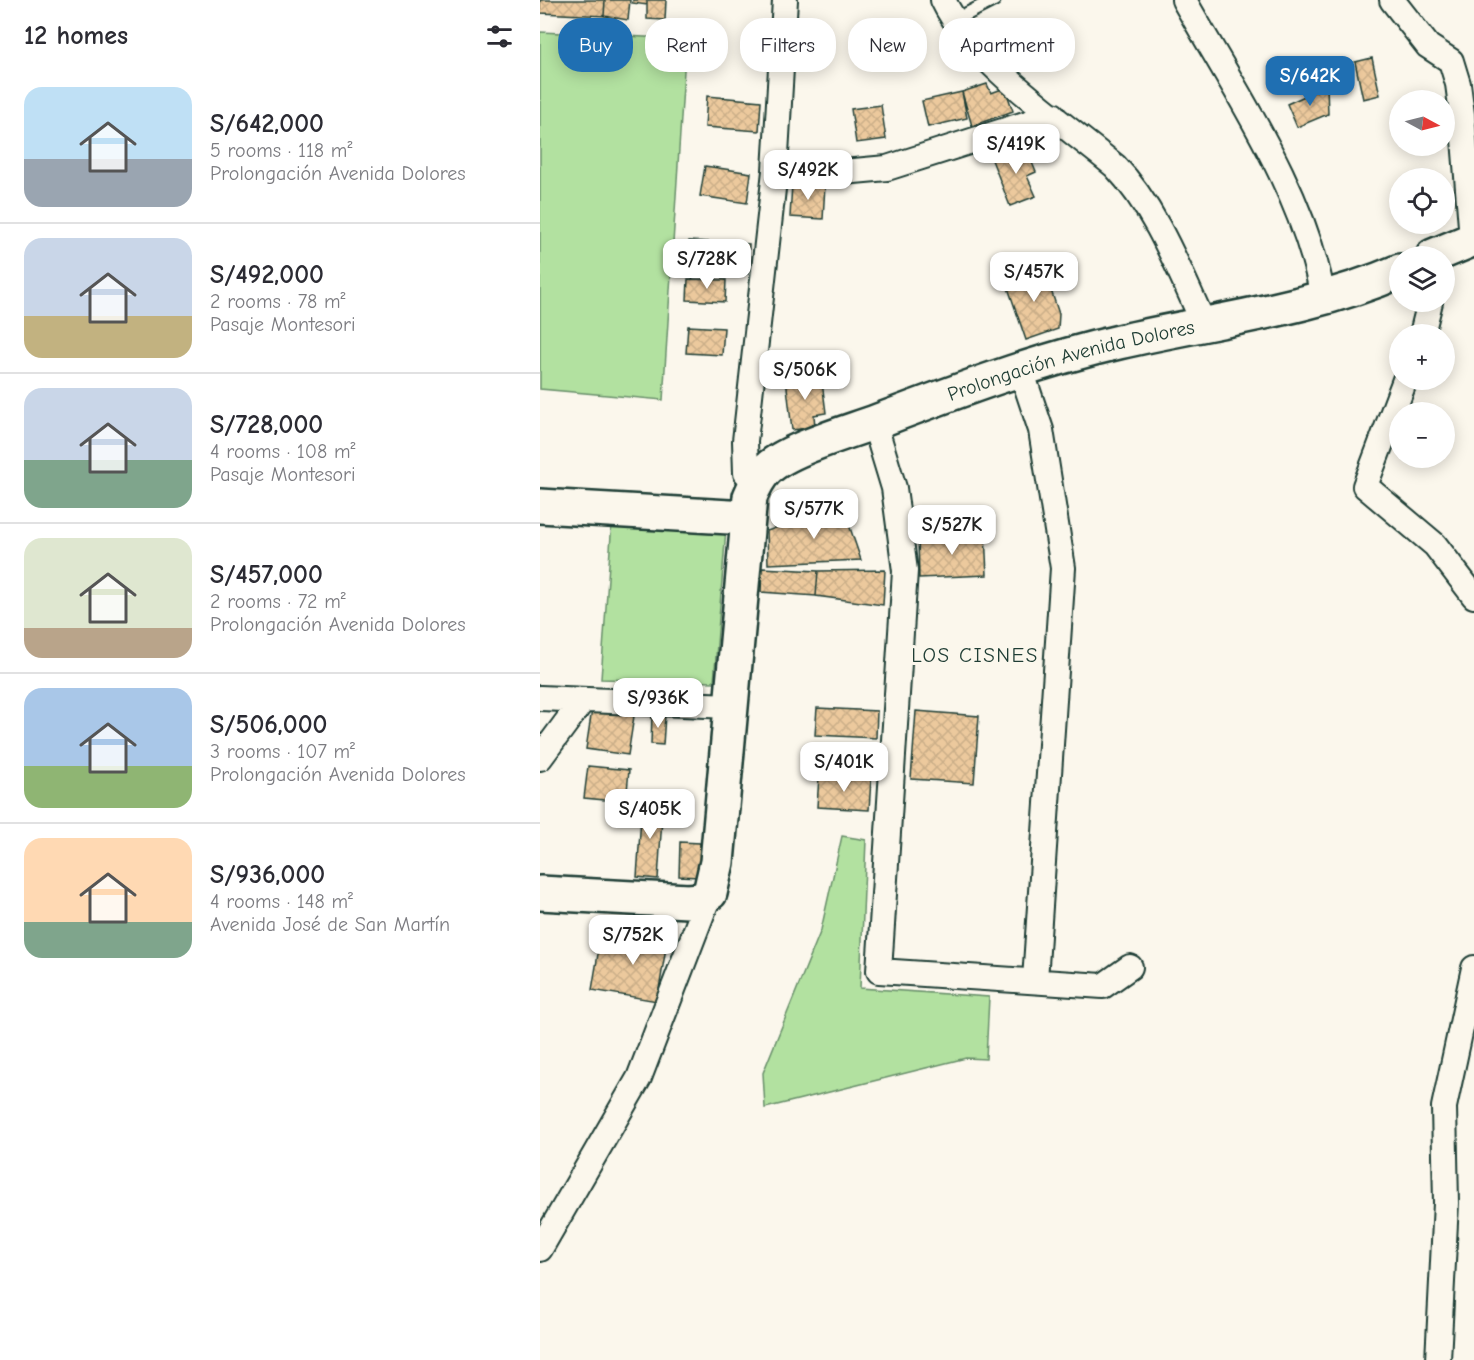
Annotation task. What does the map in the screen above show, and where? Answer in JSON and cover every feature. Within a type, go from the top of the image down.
[{"type":"main road","points":[[1455,248],[1473,239]]},
{"type":"main road","name":"Prolongación Avenida Dolores","points":[[756,482],[767,468],[785,458],[1020,367],[1204,324],[1282,309],[1323,298],[1389,275]]},
{"type":"main road","points":[[540,893],[688,901],[700,900],[710,893],[717,862],[747,518],[750,497],[756,482]]},
{"type":"main road","points":[[540,506],[747,518]]},
{"type":"street","points":[[756,482],[746,473],[745,441],[775,171],[784,0]]},
{"type":"street","points":[[1184,0],[1293,201],[1316,260],[1323,298]]},
{"type":"street","points":[[1392,0],[1428,46],[1451,61],[1458,84],[1462,114],[1473,239]]},
{"type":"street","points":[[948,11],[1005,75],[1115,166],[1131,183],[1164,240],[1204,324]]},
{"type":"street","points":[[775,171],[843,172],[887,168],[1053,115]]},
{"type":"street","points":[[1020,367],[1041,430],[1063,568],[1035,980]]},
{"type":"street","points":[[1401,390],[1365,486],[1435,546],[1474,596]]},
{"type":"street","points":[[874,422],[894,488],[905,571],[879,971],[1104,986],[1130,967]]},
{"type":"street","points":[[540,698],[730,706]]},
{"type":"street","points":[[540,758],[583,700]]},
{"type":"street","points":[[540,1249],[639,1078],[710,893]]},
{"type":"street","points":[[1438,1360],[1446,1203],[1444,1107],[1474,968]]},
{"type":"lane","points":[[948,11],[993,0]]},
{"type":"green space","points":[[540,32],[558,33],[558,72],[633,72],[633,36],[645,37],[645,72],[684,72],[663,400],[540,389]]},
{"type":"green space","points":[[612,521],[726,529],[714,682],[601,679]]},
{"type":"green space","points":[[842,836],[866,840],[860,988],[989,997],[986,1059],[966,1058],[765,1108],[763,1073],[821,930]]},
{"type":"building","points":[[540,0],[605,0],[604,16],[540,13]]},
{"type":"building","points":[[605,0],[630,0],[628,18],[604,16]]},
{"type":"building","points":[[633,0],[647,0],[647,5],[632,3]]},
{"type":"building","points":[[647,0],[666,0],[665,18],[647,18]]},
{"type":"building","points":[[1372,58],[1380,95],[1363,99],[1355,62]]},
{"type":"building","points":[[987,84],[991,93],[1005,88],[1013,111],[972,126],[962,92]]},
{"type":"building","points":[[1327,86],[1328,114],[1297,127],[1287,104]]},
{"type":"building","points":[[962,92],[967,118],[928,127],[922,101]]},
{"type":"building","points":[[707,96],[761,101],[759,131],[705,127]]},
{"type":"building","points":[[881,105],[886,139],[856,143],[851,109]]},
{"type":"building","points":[[1025,146],[1036,172],[1027,176],[1036,196],[1010,206],[992,160]]},
{"type":"building","points":[[705,166],[751,173],[747,203],[700,196]]},
{"type":"building","points":[[792,184],[825,185],[823,219],[790,217]]},
{"type":"building","points":[[689,241],[749,244],[748,274],[688,272]]},
{"type":"building","points":[[1043,266],[1059,314],[1058,329],[1026,340],[1005,279]]},
{"type":"building","points":[[688,279],[726,280],[725,302],[687,300]]},
{"type":"building","points":[[688,326],[724,328],[722,355],[686,353]]},
{"type":"building","points":[[821,374],[826,413],[814,415],[815,427],[792,430],[786,379]]},
{"type":"building","points":[[842,504],[861,560],[768,564],[767,531]]},
{"type":"building","points":[[985,533],[987,575],[919,578],[918,536]]},
{"type":"building","points":[[762,568],[818,571],[816,596],[761,592]]},
{"type":"building","points":[[885,570],[883,605],[816,596],[818,571]]},
{"type":"building","points":[[817,708],[877,711],[876,738],[815,735]]},
{"type":"building","points":[[592,709],[634,716],[628,755],[586,749]]},
{"type":"building","points":[[916,711],[979,716],[974,783],[911,779]]},
{"type":"building","points":[[652,714],[665,715],[663,745],[651,744]]},
{"type":"building","points":[[824,746],[872,747],[871,775],[824,774]]},
{"type":"building","points":[[588,766],[629,770],[626,802],[584,798]]},
{"type":"building","points":[[819,776],[871,779],[869,810],[817,807]]},
{"type":"building","points":[[642,802],[663,803],[658,879],[637,877]]},
{"type":"building","points":[[680,842],[700,843],[699,877],[679,876]]},
{"type":"building","points":[[649,920],[670,924],[657,1001],[592,990],[600,942],[644,950]]},
{"type":"district","name":"LOS CISNES","points":[[975,655]]}]
